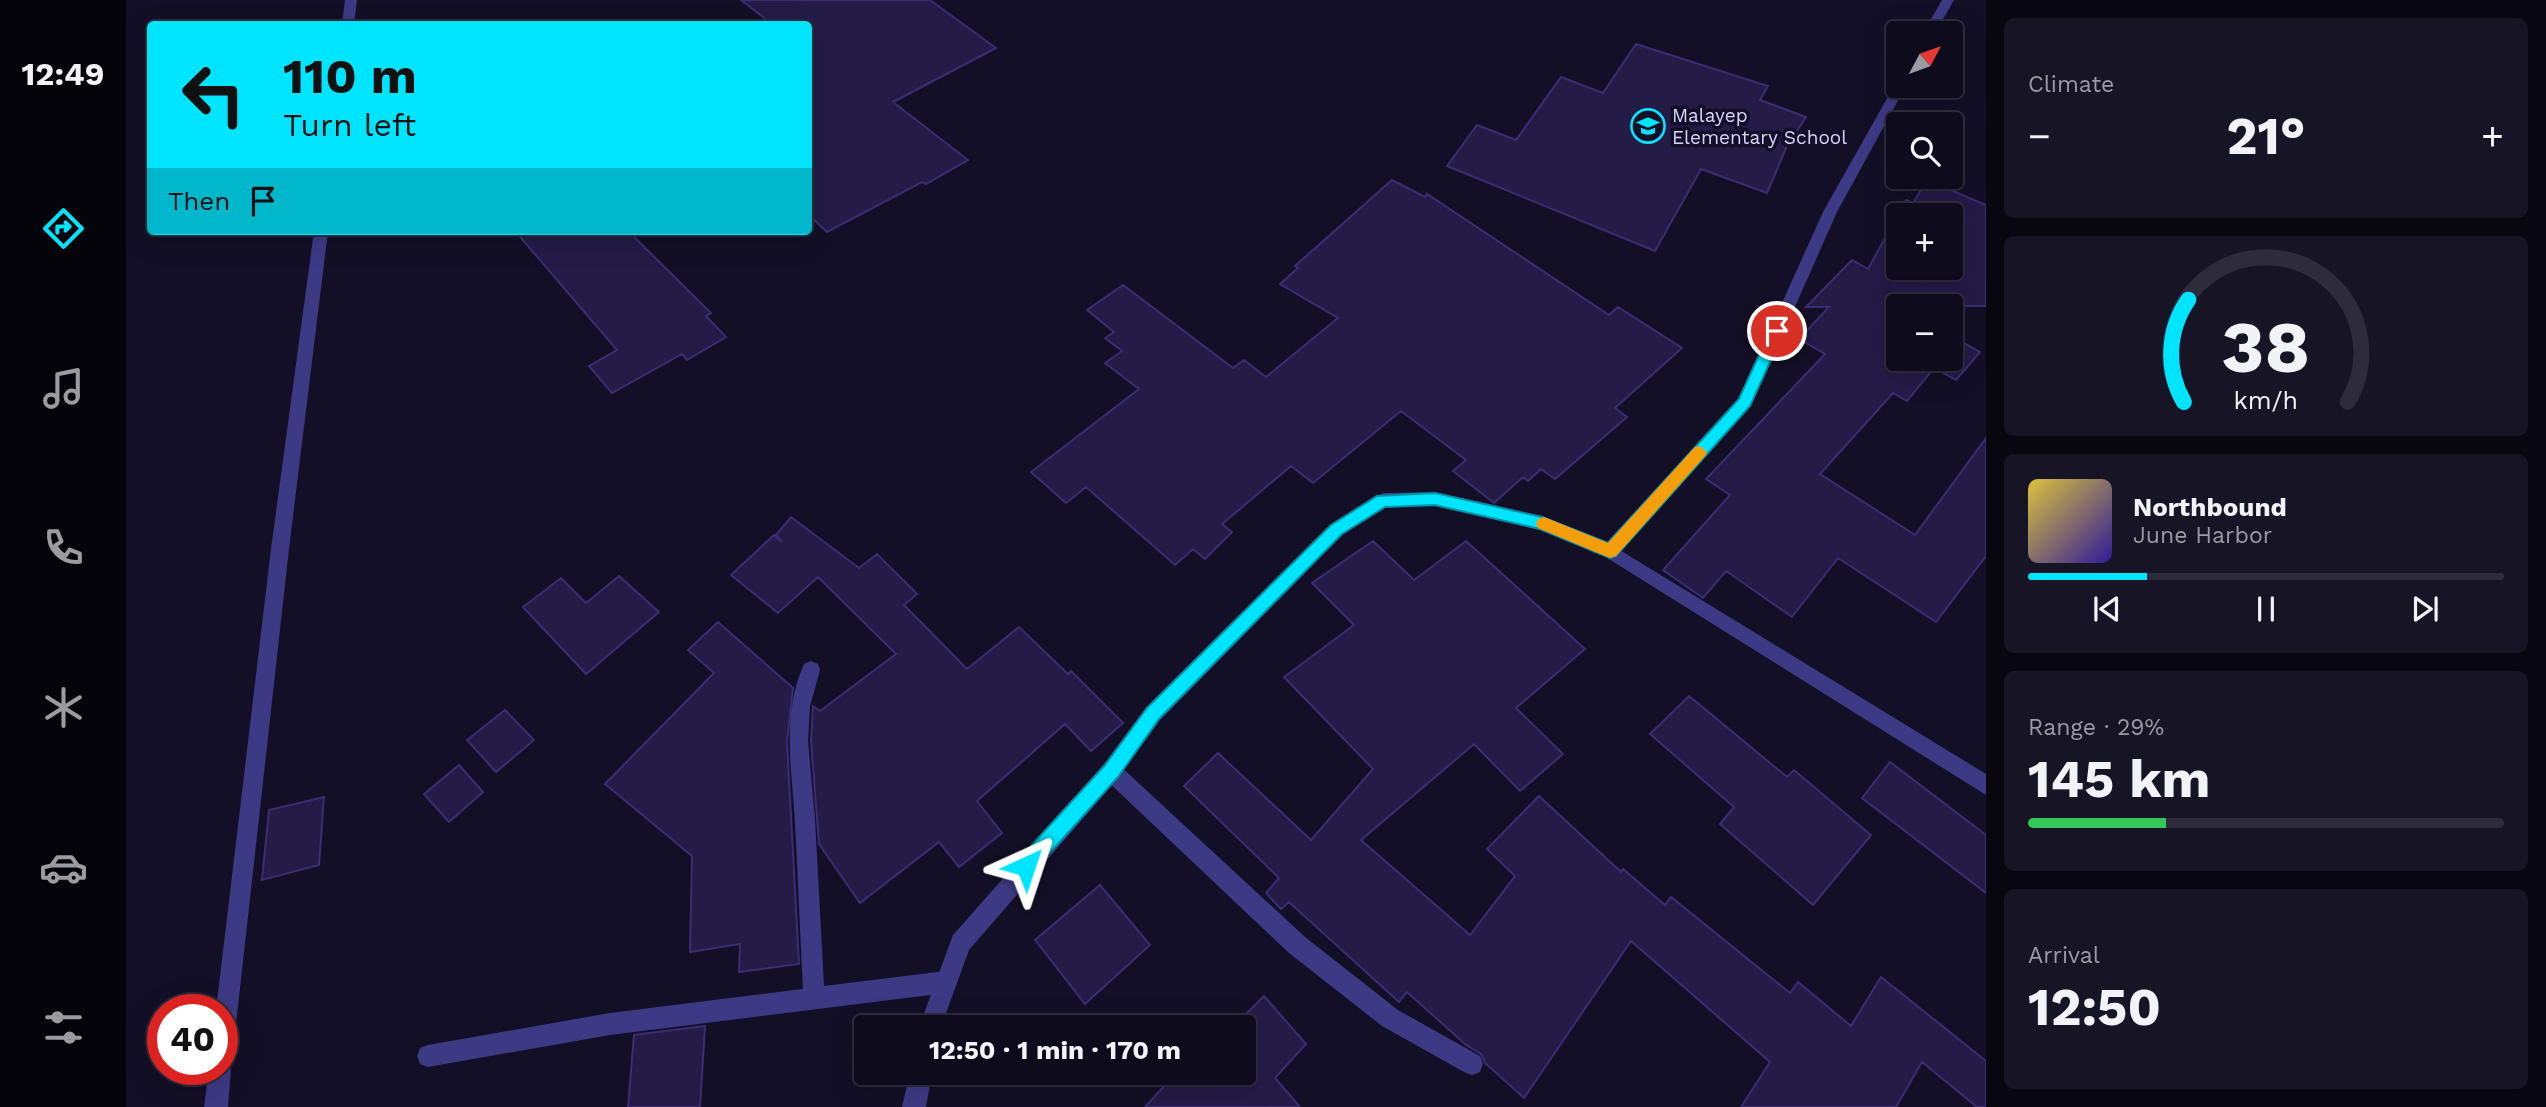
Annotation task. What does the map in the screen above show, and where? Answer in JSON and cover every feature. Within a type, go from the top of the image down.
[{"type":"street","points":[[348,21],[351,0]]},
{"type":"street","points":[[1936,21],[1948,0]]},
{"type":"street","points":[[1610,551],[1745,402],[1830,212],[1893,98]]},
{"type":"street","points":[[229,994],[280,549],[320,235]]},
{"type":"street","points":[[934,1015],[961,943],[1111,771],[1153,713],[1336,530],[1382,500],[1435,499],[1462,505],[1542,523],[1610,551],[1986,785]]},
{"type":"street","points":[[811,670],[800,706],[798,741],[805,819],[814,999]]},
{"type":"street","points":[[1111,771],[1297,945],[1391,1018],[1472,1064]]},
{"type":"street","points":[[428,1056],[610,1024],[946,982]]},
{"type":"street","points":[[216,1107],[218,1085]]},
{"type":"street","points":[[914,1107],[918,1085]]},
{"type":"building","points":[[741,0],[930,0],[996,48],[893,102],[968,160],[926,184],[922,182],[827,232],[812,218],[812,21],[768,21]]},
{"type":"building","points":[[1636,44],[1768,86],[1760,100],[1806,117],[1786,148],[1767,193],[1701,169],[1655,251],[1447,166],[1477,125],[1516,140],[1561,77],[1603,93]]},
{"type":"building","points":[[1392,180],[1425,197],[1427,194],[1609,315],[1618,307],[1682,348],[1615,408],[1627,417],[1555,479],[1541,469],[1528,481],[1523,477],[1494,503],[1453,471],[1466,460],[1401,411],[1313,483],[1291,466],[1222,524],[1232,532],[1205,559],[1193,549],[1175,565],[1086,487],[1066,503],[1031,472],[1139,389],[1105,363],[1122,351],[1105,338],[1114,332],[1087,310],[1123,285],[1233,368],[1244,360],[1266,377],[1338,318],[1280,284],[1298,268],[1295,266]]},
{"type":"building","points":[[1922,189],[1948,189],[1986,205],[1986,306],[1963,306],[1963,294],[1886,294],[1886,371],[1932,371],[1907,401],[1893,393],[1820,474],[1915,535],[1986,438],[1986,556],[1936,622],[1838,558],[1792,617],[1726,571],[1703,598],[1663,570],[1730,495],[1706,479],[1825,354],[1799,339],[1829,307],[1806,307],[1852,260],[1868,269],[1886,236],[1886,280],[1963,280],[1963,203],[1913,203]]},
{"type":"building","points":[[518,235],[632,235],[711,313],[706,316],[726,337],[687,360],[682,354],[612,393],[589,366],[617,350]]},
{"type":"building","points":[[1963,343],[1980,352],[1956,380],[1940,371],[1963,371]]},
{"type":"building","points":[[791,517],[859,568],[877,554],[917,594],[904,605],[967,669],[1019,627],[1068,674],[1071,671],[1123,723],[1091,751],[1065,724],[977,801],[1002,833],[959,867],[939,842],[860,903],[819,844],[811,741],[813,706],[820,711],[896,654],[818,577],[778,613],[731,575],[774,535],[782,542],[776,535]]},
{"type":"building","points":[[1373,541],[1414,580],[1466,541],[1585,649],[1516,708],[1563,754],[1520,791],[1474,744],[1361,840],[1470,935],[1515,876],[1487,849],[1539,796],[1621,872],[1623,869],[1665,905],[1671,897],[1790,993],[1798,982],[1851,1026],[1881,977],[1986,1061],[1986,1107],[1977,1107],[1922,1062],[1896,1107],[1741,1107],[1770,1062],[1631,941],[1524,1098],[1485,1063],[1481,1054],[1466,1045],[1407,992],[1399,1002],[1289,902],[1281,909],[1266,893],[1279,878],[1184,786],[1218,753],[1311,840],[1373,769],[1284,677],[1354,625],[1312,583]]},
{"type":"building","points":[[619,576],[659,612],[586,674],[523,607],[561,578],[586,603]]},
{"type":"building","points":[[718,622],[793,688],[787,742],[799,964],[739,972],[740,944],[690,952],[692,856],[605,784],[714,673],[688,650]]},
{"type":"building","points":[[1689,696],[1787,777],[1794,770],[1871,835],[1813,905],[1720,824],[1734,807],[1650,734]]},
{"type":"building","points":[[505,710],[534,740],[496,772],[467,740]]},
{"type":"building","points":[[1890,762],[1986,835],[1986,893],[1862,798]]},
{"type":"building","points":[[459,765],[483,792],[449,822],[424,794]]},
{"type":"building","points":[[324,797],[319,865],[262,880],[269,810]]},
{"type":"building","points":[[1100,885],[1150,945],[1085,1004],[1035,940]]},
{"type":"building","points":[[1264,996],[1306,1044],[1275,1078],[1300,1107],[1145,1107],[1165,1085],[1256,1085],[1256,1015],[1245,1015]]},
{"type":"building","points":[[705,1026],[700,1107],[628,1107],[634,1035]]},
{"type":"slow traffic","points":[[1544,524],[1610,551],[1700,452]]},
{"type":"place","name":"Malayep Elementary School","points":[[1648,126]]},
{"type":"route","points":[[1026,866],[1111,771],[1153,713],[1336,530],[1382,500],[1435,499],[1542,523],[1610,551],[1745,402],[1777,331]]}]
